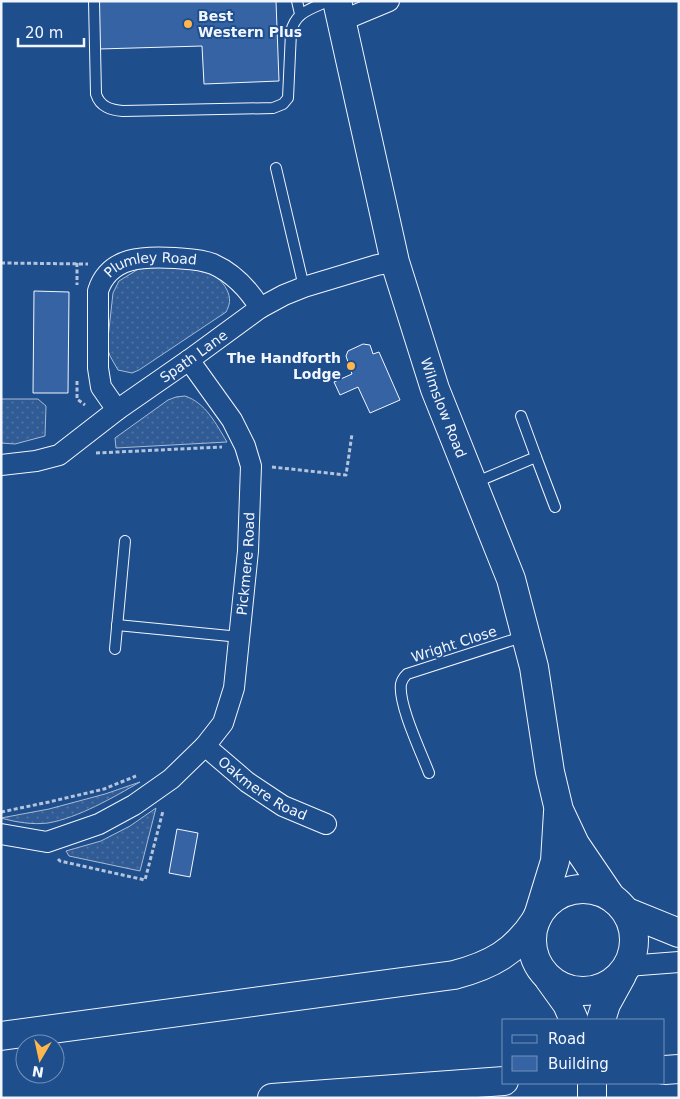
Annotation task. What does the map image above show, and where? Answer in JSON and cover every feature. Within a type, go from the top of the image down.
[{"type":"main road","name":"Wilmslow Road","points":[[335,8],[395,262],[435,389],[511,580],[534,667],[550,772],[558,810],[575,844],[619,904]]},
{"type":"main road","name":"Wilmslow Road","points":[[538,916],[555,861],[558,810]]},
{"type":"main road","points":[[1,1036],[454,975],[473,970],[504,955],[526,935],[538,916],[554,897],[578,889],[592,890],[679,933]]},
{"type":"main road","points":[[600,1019],[606,1004],[633,954],[635,942],[634,929],[619,904]]},
{"type":"main road","points":[[538,916],[532,936],[537,962],[567,1004],[574,1019]]},
{"type":"main road","points":[[547,976],[557,984],[570,989],[584,991],[610,984],[625,970]]},
{"type":"main road","points":[[665,1070],[679,1069]]},
{"type":"main road","points":[[272,1098],[502,1081]]},
{"type":"main road","points":[[592,1084],[592,1098]]},
{"type":"street","points":[[335,8],[389,1]]},
{"type":"street","name":"Plumley Road","points":[[118,410],[102,387],[98,368],[98,291],[101,282],[114,267],[133,258],[153,257],[198,260],[213,264],[228,273],[250,291],[260,308]]},
{"type":"street","name":"Spath Lane","points":[[1,465],[36,461],[59,455],[260,308],[284,295],[377,265],[395,262]]},
{"type":"street","name":"Pickmere Road","points":[[1,834],[47,842],[99,824],[134,805],[171,779],[205,746],[223,723],[234,688],[240,637],[248,551],[251,466],[245,446],[232,420],[190,360]]},
{"type":"street","name":"Oakmere Road","points":[[205,746],[247,782],[283,806],[326,824]]},
{"type":"street","points":[[625,970],[679,962]]},
{"type":"lane","points":[[94,1],[96,94],[98,100],[105,107],[123,111],[273,108],[283,104],[288,98],[291,32],[294,21],[300,14],[335,8]]},
{"type":"lane","points":[[297,1],[300,14]]},
{"type":"lane","points":[[276,168],[304,287]]},
{"type":"lane","points":[[521,416],[555,507]]},
{"type":"lane","points":[[473,484],[536,457]]},
{"type":"lane","points":[[115,649],[125,541]]},
{"type":"lane","points":[[117,625],[240,637]]},
{"type":"lane","name":"Wright Close","points":[[429,773],[405,708],[400,686],[402,680],[407,674],[526,635]]},
{"type":"path","points":[[1,263],[76,263],[114,267]]},
{"type":"path","points":[[251,466],[346,475],[352,434]]},
{"type":"path","points":[[59,455],[245,446]]},
{"type":"path","points":[[1,812],[104,789],[144,772]]},
{"type":"path","points":[[47,842],[60,861],[145,880],[171,779]]},
{"type":"shaded area","points":[[176,266],[206,272],[218,278],[223,283],[229,296],[226,312],[139,370],[132,373],[118,370],[107,347],[113,293],[119,281],[140,268]]},
{"type":"shaded area","points":[[185,396],[205,409],[227,442],[116,448],[115,438],[168,400]]},
{"type":"shaded area","points":[[1,399],[38,399],[46,406],[45,436],[15,444],[1,443]]},
{"type":"shaded area","points":[[140,782],[71,817],[48,823],[36,824],[1,818],[49,809],[105,794]]},
{"type":"shaded area","points":[[156,808],[140,871],[69,856],[66,851],[101,841],[130,826]]},
{"type":"building","name":"Best Western Plus","points":[[97,1],[276,1],[279,81],[204,84],[202,46],[99,49]]},
{"type":"building","points":[[34,291],[69,292],[68,393],[33,393]]},
{"type":"building","points":[[363,344],[370,345],[373,354],[379,352],[400,400],[370,413],[358,387],[340,395],[334,382],[352,374],[346,356],[348,351]]},
{"type":"building","points":[[177,829],[198,833],[190,877],[169,873]]},
{"type":"place","name":"Best Western Plus","points":[[188,24]]},
{"type":"place","name":"The Handforth Lodge","points":[[351,366]]}]
